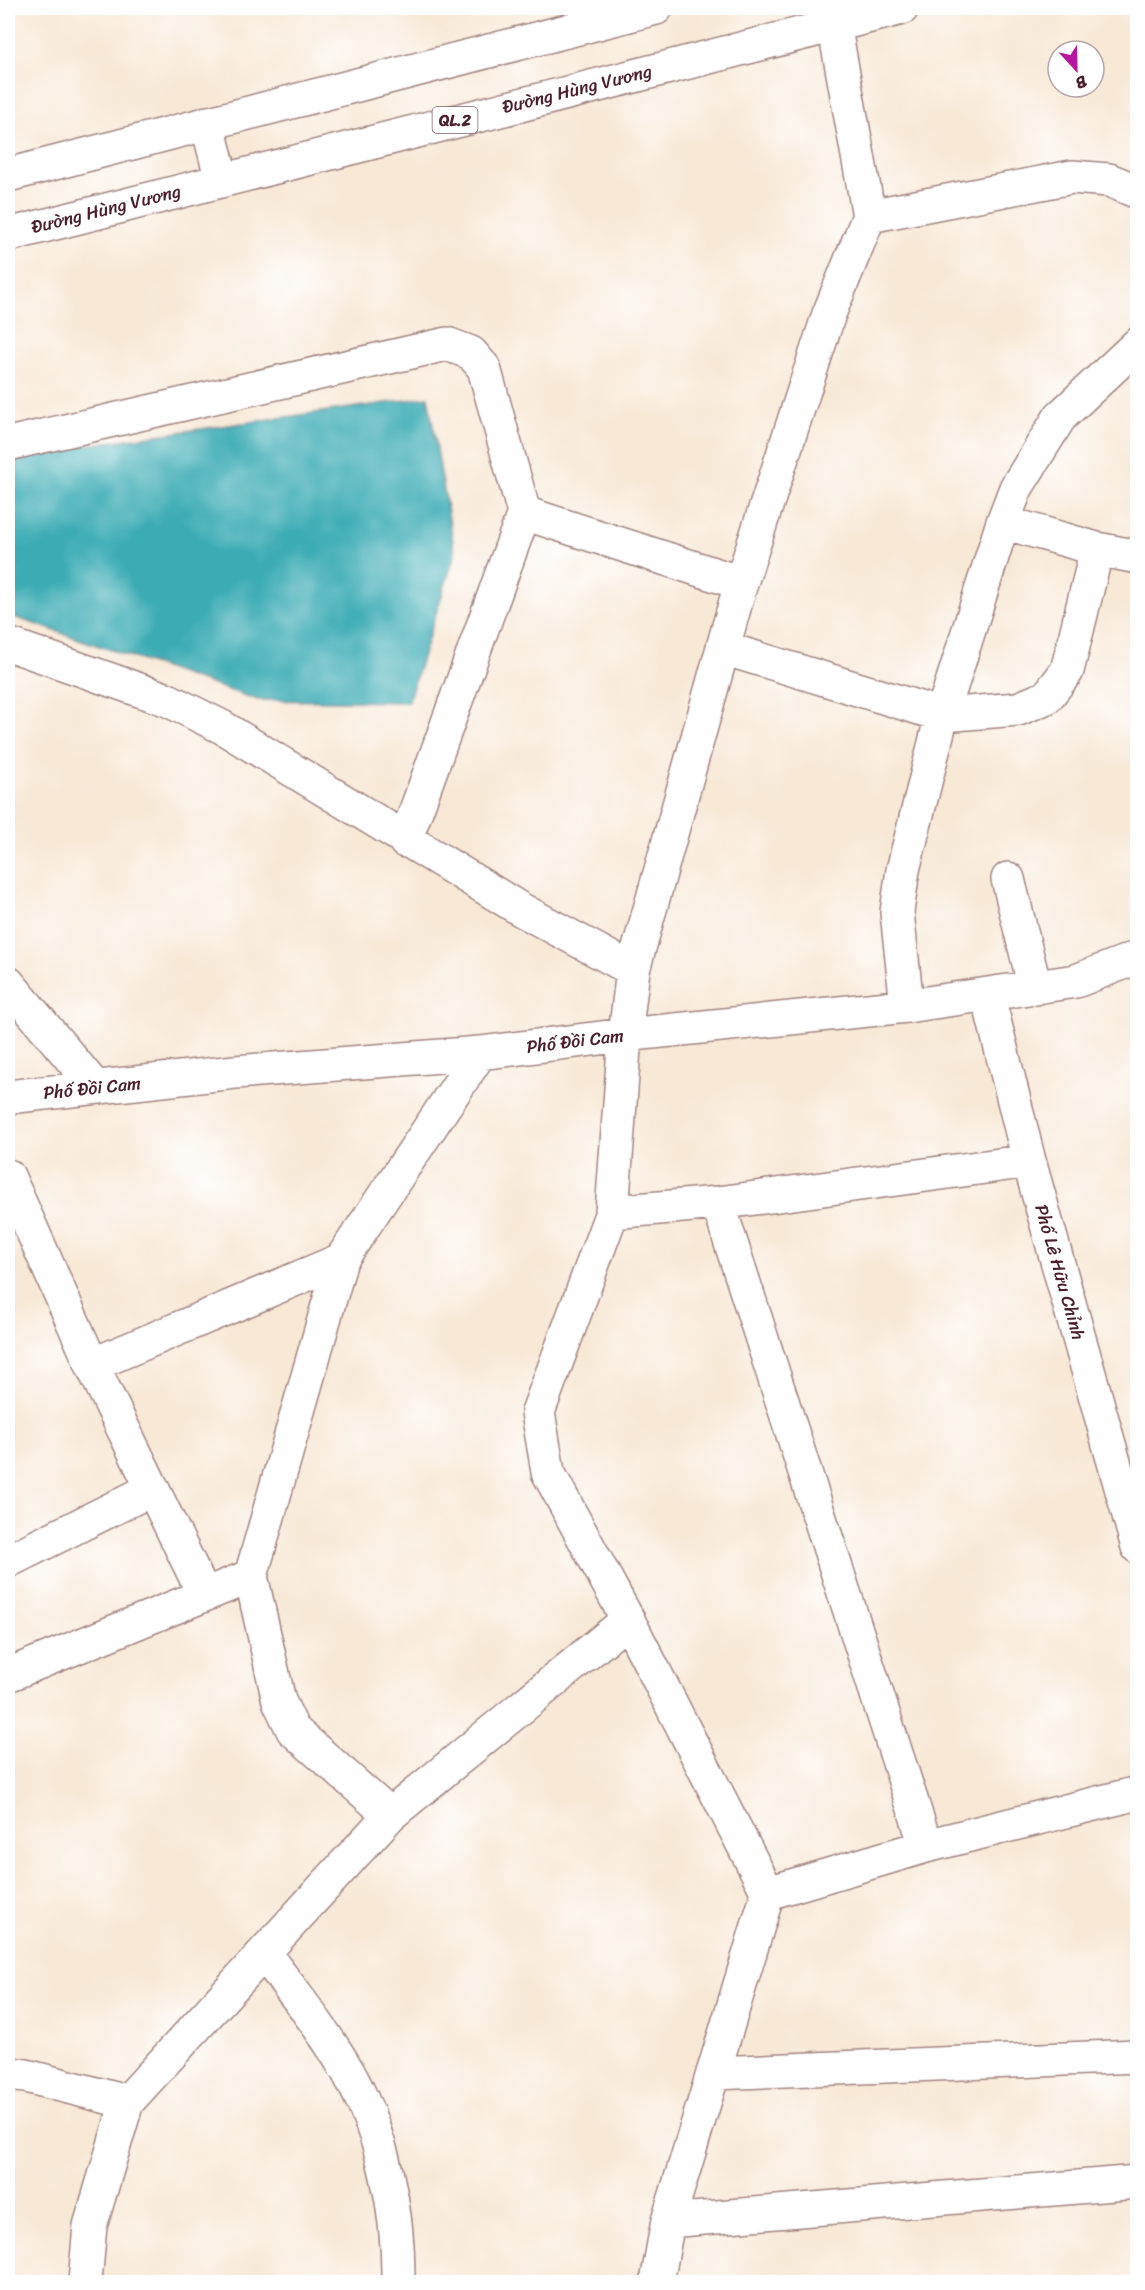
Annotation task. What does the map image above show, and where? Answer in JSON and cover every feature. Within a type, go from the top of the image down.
[{"type":"street","points":[[8,175],[656,8]]},
{"type":"street","name":"Đường Hùng Vương","points":[[8,235],[902,8]]},
{"type":"street","points":[[657,2283],[668,2221],[768,1893],[628,1620],[548,1472],[538,1412],[612,1212],[625,1035],[633,970],[741,583],[829,314],[869,216],[834,24]]},
{"type":"street","points":[[207,123],[222,180]]},
{"type":"street","points":[[869,216],[1072,177],[1109,180],[1137,192]]},
{"type":"street","points":[[8,444],[447,344],[471,353],[484,368],[524,513],[405,841]]},
{"type":"street","points":[[907,1006],[897,912],[903,870],[942,715],[1003,522],[1016,488],[1060,417],[1137,344]]},
{"type":"street","points":[[524,513],[741,583]]},
{"type":"street","points":[[1003,522],[1097,549],[1137,557]]},
{"type":"street","points":[[723,648],[942,715],[1018,709],[1047,697],[1067,671],[1097,549]]},
{"type":"street","points":[[8,644],[177,704],[222,727],[405,841],[520,909],[633,970]]},
{"type":"street","points":[[1008,879],[1035,988]]},
{"type":"street","name":"Phố Đồi Cam","points":[[8,1097],[235,1072],[480,1053],[988,996],[1076,981],[1137,957]]},
{"type":"street","points":[[8,983],[95,1087]]},
{"type":"street","name":"Phố Lê Hữu Chỉnh","points":[[988,996],[1029,1161],[1137,1547]]},
{"type":"street","points":[[390,1815],[293,1730],[279,1701],[251,1576],[341,1260],[480,1053]]},
{"type":"street","points":[[612,1212],[718,1203],[1029,1161]]},
{"type":"street","points":[[8,1176],[92,1365],[204,1594]]},
{"type":"street","points":[[718,1203],[926,1846]]},
{"type":"street","points":[[92,1365],[341,1260]]},
{"type":"street","points":[[8,1561],[152,1489]]},
{"type":"street","points":[[8,1675],[251,1576]]},
{"type":"street","points":[[84,2283],[90,2226],[127,2102],[390,1815],[628,1620]]},
{"type":"street","points":[[768,1893],[926,1846],[1137,1792]]},
{"type":"street","points":[[264,1953],[348,2072],[375,2131],[392,2199],[398,2283]]},
{"type":"street","points":[[713,2073],[1137,2056]]},
{"type":"street","points":[[8,2074],[26,2076],[127,2102]]},
{"type":"street","points":[[668,2221],[1137,2182]]},
{"type":"water","points":[[428,397],[455,554],[408,702],[258,700],[8,615],[8,456]]}]
